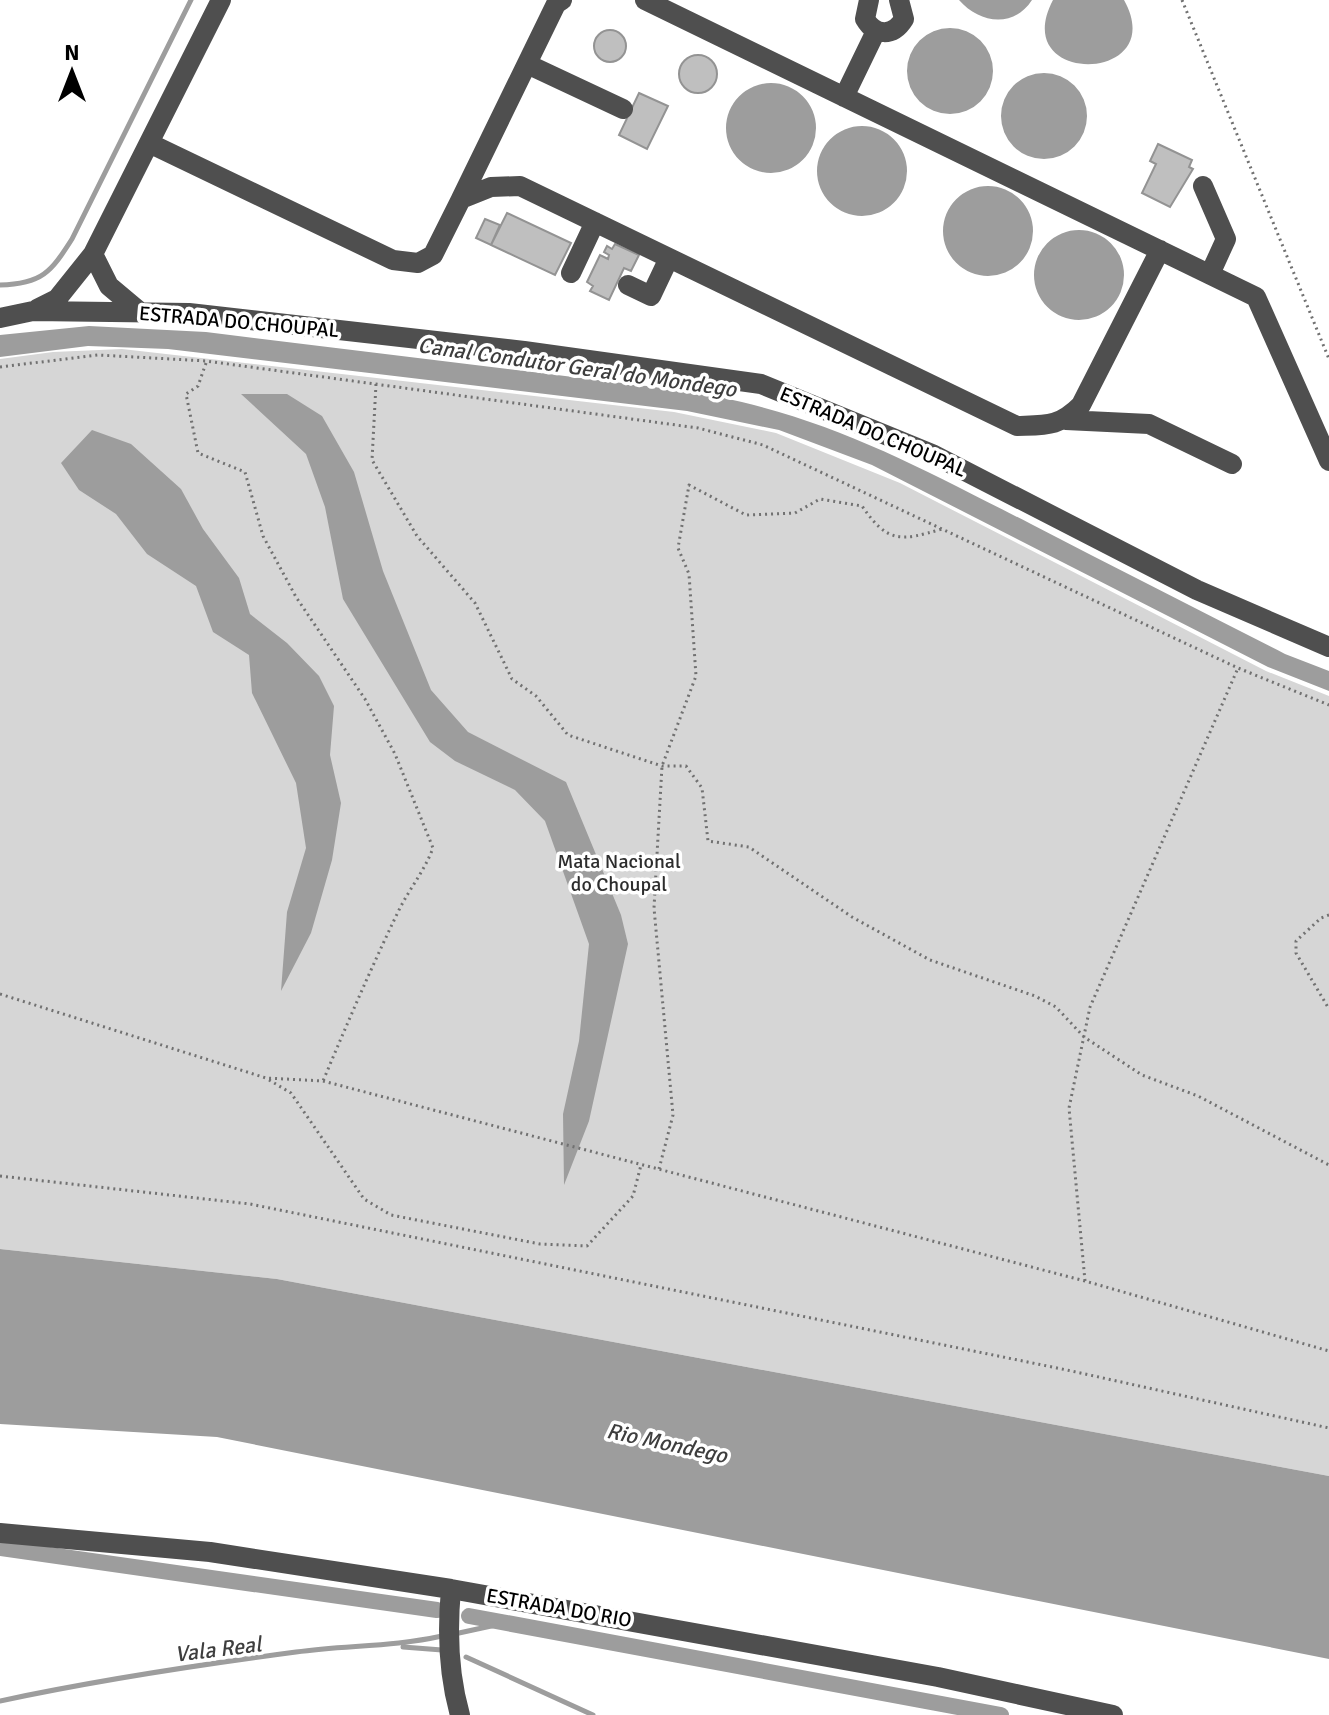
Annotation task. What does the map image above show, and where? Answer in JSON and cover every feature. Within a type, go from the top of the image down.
[{"type":"street","points":[[33,311],[57,299],[93,254],[221,0]]},
{"type":"street","points":[[645,0],[1256,297],[1329,461]]},
{"type":"street","points":[[869,0],[865,19],[876,31],[884,33],[899,26],[904,11],[899,0]]},
{"type":"street","points":[[151,144],[393,260],[418,263],[433,255],[558,1]]},
{"type":"street","points":[[844,97],[876,31]]},
{"type":"street","points":[[527,64],[623,109]]},
{"type":"street","points":[[461,199],[491,187],[520,186],[1017,426],[1066,420],[1149,424],[1232,464]]},
{"type":"street","points":[[1203,186],[1226,239],[1210,274]]},
{"type":"street","points":[[571,273],[595,222]]},
{"type":"street","points":[[1066,420],[1081,405],[1160,250]]},
{"type":"street","points":[[93,254],[109,286],[140,312]]},
{"type":"street","points":[[628,285],[651,296],[669,258]]},
{"type":"street","name":"ESTRADA DO CHOUPAL","points":[[0,318],[33,311],[189,313],[524,351],[761,384],[932,454],[1197,590],[1329,647]]},
{"type":"street","name":"ESTRADA DO RIO","points":[[0,1533],[210,1552],[451,1589],[938,1677],[1113,1715]]},
{"type":"street","points":[[451,1589],[447,1634],[453,1689],[460,1715]]},
{"type":"path","points":[[1182,0],[1329,359]]},
{"type":"path","points":[[0,367],[98,355],[206,361],[698,428],[763,445],[1238,668],[1329,705]]},
{"type":"path","points":[[206,361],[198,386],[186,394],[198,453],[245,472],[263,536],[296,597],[365,699],[395,754],[433,848],[424,874],[408,891],[376,958],[323,1081]]},
{"type":"path","points":[[376,384],[372,460],[417,536],[475,603],[512,679],[536,696],[568,735],[662,766],[686,766],[702,788],[708,841],[749,847],[852,917],[930,960],[1035,996],[1056,1007],[1084,1037],[1142,1075],[1198,1096],[1329,1165]]},
{"type":"path","points":[[659,1169],[673,1115],[654,908],[662,766],[696,676],[689,574],[678,548],[689,485],[746,515],[795,513],[820,499],[862,506],[878,529],[906,540],[943,528]]},
{"type":"path","points":[[1085,1281],[1069,1108],[1090,1007],[1238,668]]},
{"type":"path","points":[[1329,915],[1321,918],[1296,941],[1296,953],[1329,1009]]},
{"type":"path","points":[[0,994],[266,1078],[291,1093],[364,1199],[391,1215],[540,1244],[587,1246],[633,1196],[641,1164]]},
{"type":"path","points":[[266,1078],[323,1081],[1085,1281],[1329,1351]]},
{"type":"path","points":[[0,1176],[265,1207],[1051,1366],[1329,1428]]},
{"type":"green space","name":"Mata Nacional do Choupal","points":[[122,349],[674,412],[776,433],[900,483],[1266,671],[1329,696],[1329,1476],[277,1279],[0,1249],[0,359],[53,352]]},
{"type":"water","points":[[959,0],[1032,0],[1015,15],[996,20],[976,14]]},
{"type":"water","points":[[1053,0],[1124,0],[1133,28],[1126,48],[1110,60],[1089,64],[1068,60],[1051,49],[1045,28]]},
{"type":"water","points":[[950,28],[974,35],[986,47],[993,71],[986,95],[974,107],[950,114],[926,107],[914,95],[907,71],[914,47],[926,35]]},
{"type":"water","points":[[1044,73],[1068,80],[1080,92],[1087,116],[1080,140],[1068,152],[1044,159],[1020,152],[1008,140],[1001,116],[1008,92],[1020,80]]},
{"type":"water","points":[[771,83],[788,87],[803,96],[812,111],[816,128],[812,145],[803,160],[788,169],[771,173],[754,169],[739,160],[730,145],[726,128],[730,111],[739,96],[754,87]]},
{"type":"water","points":[[862,126],[879,130],[894,139],[903,154],[907,171],[903,188],[894,203],[879,212],[862,216],[845,212],[830,203],[821,188],[817,171],[821,154],[830,139],[845,130]]},
{"type":"water","points":[[988,186],[1005,190],[1020,199],[1029,214],[1033,231],[1029,248],[1020,263],[1005,272],[988,276],[971,272],[956,263],[947,248],[943,231],[947,214],[956,199],[971,190]]},
{"type":"water","points":[[1079,230],[1096,234],[1111,243],[1120,258],[1124,275],[1120,292],[1111,307],[1096,316],[1079,320],[1062,316],[1047,307],[1038,292],[1034,275],[1038,258],[1047,243],[1062,234]]},
{"type":"water","name":"Canal Condutor Geral do Mondego","points":[[89,326],[206,332],[671,389],[770,409],[815,423],[900,459],[1285,654],[1329,671],[1329,691],[1268,667],[872,465],[779,430],[687,411],[168,349],[88,346],[0,357],[0,335]]},
{"type":"water","points":[[241,394],[287,394],[322,416],[354,472],[383,571],[431,690],[468,732],[566,782],[621,915],[628,944],[589,1121],[564,1185],[563,1114],[579,1041],[589,944],[545,821],[515,790],[455,761],[430,742],[343,599],[325,507],[306,454]]},
{"type":"water","points":[[92,430],[131,444],[181,489],[203,529],[239,578],[250,614],[287,643],[319,676],[334,706],[330,755],[341,803],[332,860],[311,933],[281,991],[287,912],[306,848],[296,783],[252,693],[249,655],[213,632],[196,586],[147,554],[116,514],[79,490],[61,463]]},
{"type":"water","name":"Rio Mondego","points":[[0,1249],[277,1279],[1329,1476],[1329,1659],[217,1437],[0,1424]]},
{"type":"building","points":[[610,30],[622,34],[626,46],[622,58],[610,62],[598,58],[594,46],[598,34]]},
{"type":"building","points":[[698,55],[711,61],[717,74],[711,87],[698,93],[685,87],[679,74],[685,61]]},
{"type":"building","points":[[639,93],[668,106],[647,149],[619,135]]},
{"type":"building","points":[[1158,144],[1192,160],[1189,167],[1193,169],[1170,207],[1142,193],[1156,164],[1150,161]]},
{"type":"building","points":[[507,213],[571,243],[555,275],[491,245]]},
{"type":"building","points":[[485,219],[500,225],[491,245],[476,238]]},
{"type":"building","points":[[615,244],[639,255],[631,271],[624,268],[609,300],[590,291],[593,286],[587,282],[600,255],[608,259],[609,255],[604,252],[607,246],[612,249]]},
{"type":"waterway","points":[[0,285],[36,279],[51,268],[65,250],[191,0]]},
{"type":"waterway","points":[[0,1548],[437,1610]]},
{"type":"waterway","points":[[469,1616],[1001,1715]]},
{"type":"waterway","name":"Vala Real","points":[[459,1633],[505,1623]]},
{"type":"waterway","name":"Vala Real","points":[[0,1701],[222,1662],[442,1636]]},
{"type":"waterway","points":[[403,1647],[442,1650]]},
{"type":"waterway","points":[[466,1657],[593,1715]]}]
